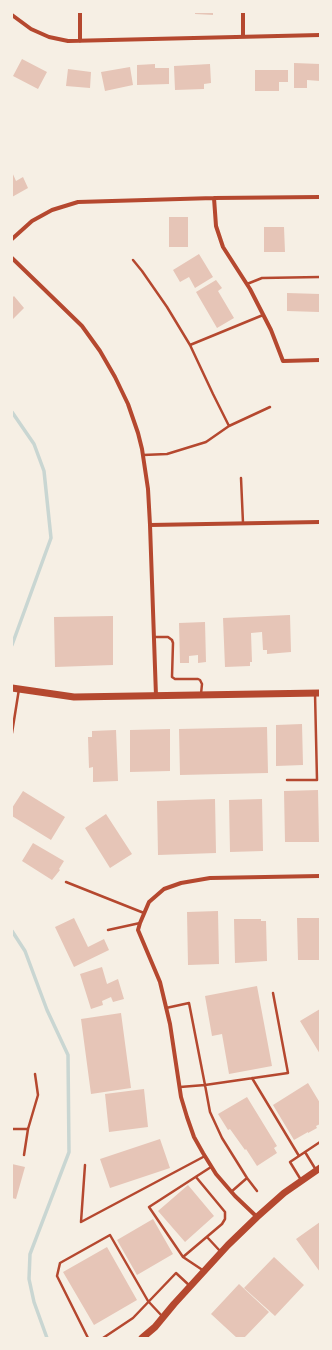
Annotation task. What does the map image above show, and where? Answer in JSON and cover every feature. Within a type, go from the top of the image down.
[{"type":"street","points":[[80,12],[80,40]]},
{"type":"street","points":[[243,12],[243,37]]},
{"type":"street","points":[[12,15],[32,29],[49,37],[68,41],[320,35]]},
{"type":"street","points":[[12,239],[32,221],[52,210],[78,202],[320,197]]},
{"type":"street","points":[[214,198],[216,226],[223,247],[247,284],[263,315],[283,361],[320,360]]},
{"type":"street","points":[[12,258],[82,326],[100,351],[115,377],[128,404],[138,433],[148,489],[156,696]]},
{"type":"street","points":[[150,525],[320,522]]},
{"type":"street","points":[[15,688],[74,697],[317,693]]},
{"type":"street","points":[[257,1217],[231,1192],[212,1167],[194,1137],[181,1097],[170,1024],[160,982],[138,930],[148,902],[164,889],[181,883],[210,878],[320,876]]},
{"type":"street","points":[[142,1338],[155,1327],[190,1286],[257,1217],[284,1193],[318,1169]]},
{"type":"lane","points":[[133,260],[167,307],[190,345],[229,426]]},
{"type":"lane","points":[[247,284],[262,278],[320,277]]},
{"type":"lane","points":[[190,345],[263,315]]},
{"type":"lane","points":[[143,455],[167,454],[206,442],[229,426],[270,407]]},
{"type":"lane","points":[[241,478],[243,524]]},
{"type":"lane","points":[[154,637],[168,637],[172,640],[172,677],[175,679],[200,680],[202,684],[201,695]]},
{"type":"lane","points":[[12,733],[15,688]]},
{"type":"lane","points":[[287,780],[317,780],[317,693]]},
{"type":"lane","points":[[66,882],[144,913]]},
{"type":"lane","points":[[108,930],[140,923]]},
{"type":"lane","points":[[180,1087],[205,1085],[288,1072],[273,993]]},
{"type":"lane","points":[[166,1008],[189,1003],[210,1112],[222,1138],[247,1178],[258,1191]]},
{"type":"lane","points":[[24,1155],[28,1129],[38,1095],[35,1074]]},
{"type":"lane","points":[[252,1078],[299,1156]]},
{"type":"lane","points":[[12,1129],[28,1129]]},
{"type":"lane","points":[[302,1181],[290,1162],[320,1142]]},
{"type":"lane","points":[[305,1152],[318,1169]]},
{"type":"lane","points":[[85,1165],[81,1222],[205,1156]]},
{"type":"lane","points":[[204,1271],[183,1257],[150,1207],[212,1167]]},
{"type":"lane","points":[[183,1257],[222,1224],[225,1219],[225,1212],[196,1177]]},
{"type":"lane","points":[[231,1192],[247,1178]]},
{"type":"lane","points":[[88,1338],[57,1276],[60,1263],[110,1236],[148,1301],[163,1317]]},
{"type":"lane","points":[[207,1237],[222,1252]]},
{"type":"lane","points":[[103,1338],[133,1318],[176,1273],[190,1286]]},
{"type":"building","points":[[195,12],[213,12],[213,15],[195,14]]},
{"type":"building","points":[[22,59],[47,72],[38,89],[13,76]]},
{"type":"building","points":[[294,63],[320,64],[320,81],[307,80],[307,88],[294,88]]},
{"type":"building","points":[[155,64],[155,68],[169,68],[169,84],[137,85],[137,65]]},
{"type":"building","points":[[210,64],[211,83],[204,84],[204,89],[175,90],[174,66]]},
{"type":"building","points":[[130,67],[133,85],[105,91],[101,72]]},
{"type":"building","points":[[68,69],[91,72],[90,88],[66,86]]},
{"type":"building","points":[[255,70],[288,70],[288,82],[279,82],[279,91],[255,91]]},
{"type":"building","points":[[12,172],[16,181],[23,177],[28,188],[12,197]]},
{"type":"building","points":[[169,217],[188,217],[188,247],[169,247]]},
{"type":"building","points":[[264,227],[284,227],[285,252],[264,252]]},
{"type":"building","points":[[199,254],[213,277],[195,288],[189,277],[180,282],[173,270]]},
{"type":"building","points":[[216,280],[222,288],[218,291],[234,318],[217,328],[196,292]]},
{"type":"building","points":[[287,293],[320,294],[319,312],[287,311]]},
{"type":"building","points":[[14,296],[24,308],[12,320],[12,298]]},
{"type":"building","points":[[290,615],[291,652],[267,654],[267,650],[263,650],[262,632],[251,633],[252,662],[250,662],[250,666],[225,667],[223,618]]},
{"type":"building","points":[[113,616],[113,665],[55,667],[54,617]]},
{"type":"building","points":[[205,622],[206,662],[198,663],[198,655],[189,656],[189,663],[180,663],[179,623]]},
{"type":"building","points":[[302,724],[303,765],[276,766],[276,725]]},
{"type":"building","points":[[267,727],[268,773],[180,775],[179,729]]},
{"type":"building","points":[[170,729],[170,771],[130,772],[130,730]]},
{"type":"building","points":[[116,730],[118,781],[93,782],[93,767],[89,768],[88,737],[92,737],[92,731]]},
{"type":"building","points":[[318,790],[319,842],[285,842],[284,791]]},
{"type":"building","points":[[23,791],[65,817],[51,840],[12,816],[12,808]]},
{"type":"building","points":[[215,799],[216,853],[158,855],[157,801]]},
{"type":"building","points":[[262,799],[263,851],[230,852],[229,800]]},
{"type":"building","points":[[106,814],[132,854],[110,868],[85,828]]},
{"type":"building","points":[[33,843],[64,861],[59,869],[60,870],[52,880],[22,861]]},
{"type":"building","points":[[218,911],[219,964],[188,965],[187,912]]},
{"type":"building","points":[[74,918],[88,947],[104,939],[109,950],[74,967],[55,927]]},
{"type":"building","points":[[297,918],[320,918],[320,960],[298,960]]},
{"type":"building","points":[[234,919],[261,919],[261,921],[266,921],[267,961],[235,963]]},
{"type":"building","points":[[102,967],[107,984],[118,979],[124,999],[113,1002],[111,997],[102,1001],[103,1005],[91,1009],[80,974]]},
{"type":"building","points":[[257,986],[272,1066],[229,1074],[222,1034],[212,1036],[205,996]]},
{"type":"building","points":[[320,1009],[320,1054],[300,1021]]},
{"type":"building","points":[[121,1013],[131,1088],[91,1094],[81,1019]]},
{"type":"building","points":[[308,1083],[320,1103],[320,1124],[316,1126],[317,1128],[294,1140],[273,1105]]},
{"type":"building","points":[[144,1089],[148,1127],[109,1132],[105,1094]]},
{"type":"building","points":[[247,1097],[277,1146],[274,1148],[277,1153],[257,1166],[230,1129],[228,1130],[218,1114]]},
{"type":"building","points":[[160,1139],[170,1168],[110,1188],[100,1159]]},
{"type":"building","points":[[12,1164],[25,1167],[16,1199],[12,1198]]},
{"type":"building","points":[[188,1185],[214,1216],[185,1242],[158,1211]]},
{"type":"building","points":[[153,1219],[173,1254],[137,1275],[117,1240]]},
{"type":"building","points":[[320,1222],[320,1272],[296,1239]]},
{"type":"building","points":[[107,1247],[137,1300],[94,1325],[63,1272]]},
{"type":"building","points":[[274,1257],[304,1285],[275,1316],[244,1288]]},
{"type":"building","points":[[239,1284],[269,1312],[244,1338],[237,1338],[211,1314]]},
{"type":"waterway","points":[[12,412],[34,444],[44,471],[51,538],[12,645]]},
{"type":"waterway","points":[[12,931],[25,951],[47,1010],[68,1055],[69,1152],[30,1254],[29,1279],[34,1302],[47,1338]]}]
